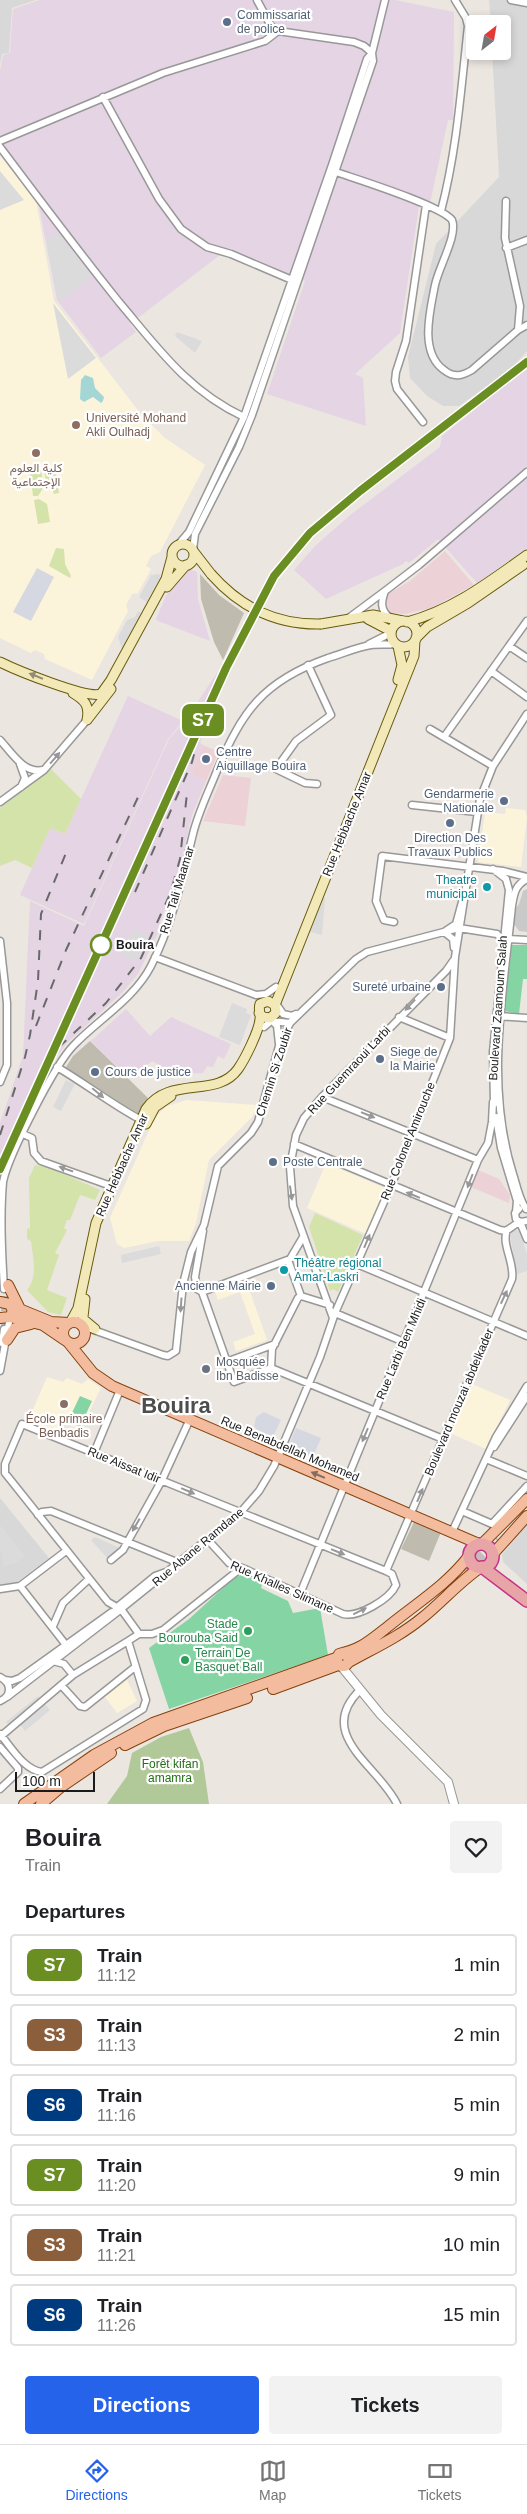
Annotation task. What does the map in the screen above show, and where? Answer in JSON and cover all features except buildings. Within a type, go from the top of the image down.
[{"type":"highway","points":[[527,1595],[501,1572],[488,1547],[481,1544],[472,1548],[469,1555],[472,1563],[481,1567],[527,1602]]},
{"type":"highway","points":[[481,1567],[489,1564],[492,1556]]},
{"type":"main road","points":[[2,663],[58,685],[93,695],[104,691],[166,579],[173,550],[178,545],[187,544],[232,596],[259,612],[291,623],[322,624],[373,615],[405,621],[415,628],[416,640]]},
{"type":"main road","points":[[88,720],[108,694],[170,582],[194,558],[194,551]]},
{"type":"main road","points":[[391,632],[395,625],[426,617],[445,609],[527,555]]},
{"type":"main road","points":[[172,557],[178,564],[196,565],[211,574]]},
{"type":"main road","points":[[361,617],[377,622],[391,632],[397,645],[406,647],[416,640],[427,627],[473,600],[527,562]]},
{"type":"main road","points":[[414,656],[422,637],[437,620]]},
{"type":"main road","name":"Rue Hebbache Amar","points":[[83,1324],[94,1252],[102,1225],[155,1107],[168,1097],[223,1087],[236,1079],[245,1068],[269,1021],[276,1013],[414,656],[416,640]]},
{"type":"main road","name":"Rue Hebbache Amar","points":[[70,1323],[78,1308],[96,1223],[141,1120],[152,1102],[166,1092],[223,1081],[237,1071],[257,1028],[261,1007],[276,987],[398,681],[402,665],[397,645]]},
{"type":"main road","points":[[58,685],[86,702],[88,720]]},
{"type":"main road","points":[[269,1021],[263,1017],[261,1007],[271,1002],[278,1008]]},
{"type":"main road","points":[[6,1287],[15,1303],[31,1319]]},
{"type":"main road","points":[[0,1302],[8,1302],[31,1319]]},
{"type":"main road","points":[[5,1322],[13,1313],[12,1306]]},
{"type":"main road","points":[[5,1322],[31,1319],[83,1324],[94,1329]]},
{"type":"main road","points":[[8,1340],[13,1330],[31,1319]]},
{"type":"main road","name":"Rue Benabdellah Mohamed","points":[[31,1319],[49,1328],[67,1341],[93,1372],[105,1382],[120,1390],[411,1516],[481,1544]]},
{"type":"main road","points":[[70,1323],[63,1331],[67,1341],[78,1343],[83,1339],[85,1333],[83,1324]]},
{"type":"main road","name":"Rue Benabdellah Mohamed","points":[[83,1339],[82,1350],[93,1372]]},
{"type":"main road","points":[[481,1544],[527,1499]]},
{"type":"main road","points":[[498,1539],[527,1508]]},
{"type":"main road","points":[[492,1556],[527,1516]]},
{"type":"main road","points":[[380,1639],[384,1630],[432,1593],[458,1570],[469,1555],[462,1542],[452,1532]]},
{"type":"main road","points":[[380,1639],[391,1641],[422,1618],[481,1567]]},
{"type":"main road","points":[[41,1804],[92,1765],[154,1730],[343,1661],[380,1639],[429,1605],[465,1572]]},
{"type":"main road","points":[[24,1804],[94,1755],[153,1723],[343,1661]]},
{"type":"street","points":[[257,0],[271,26],[278,31],[354,42],[364,46],[372,54]]},
{"type":"street","points":[[194,551],[195,534],[249,423],[373,61],[372,54],[385,0]]},
{"type":"street","points":[[441,211],[452,165],[461,111],[468,26],[466,18],[455,0]]},
{"type":"street","points":[[511,0],[524,2]]},
{"type":"street","points":[[0,141],[163,73],[265,40],[278,31]]},
{"type":"street","points":[[178,545],[189,532],[244,417],[367,59],[372,54]]},
{"type":"street","points":[[103,97],[159,199],[181,230],[207,247],[231,254],[292,280]]},
{"type":"street","points":[[0,147],[90,266],[167,361],[191,383],[244,417]]},
{"type":"street","points":[[336,172],[441,211],[452,220],[455,230],[441,262],[435,285],[429,348],[432,359],[448,373],[454,376],[463,375],[472,370],[518,330],[527,325]]},
{"type":"street","points":[[506,200],[506,248],[520,306],[518,330]]},
{"type":"street","points":[[423,422],[397,389],[396,372],[406,341],[426,205]]},
{"type":"street","points":[[506,248],[527,240]]},
{"type":"street","points":[[348,618],[419,565],[527,472]]},
{"type":"street","points":[[385,591],[381,604],[384,612],[390,619]]},
{"type":"street","points":[[444,737],[527,621]]},
{"type":"street","points":[[368,645],[391,632]]},
{"type":"street","points":[[368,645],[397,645]]},
{"type":"street","name":"Rue Tali Maamar","points":[[12,1306],[6,1287],[5,1231],[1,1222],[4,1178],[57,1067],[71,1047],[132,991],[150,968],[179,892],[200,813],[233,737],[250,708],[271,686],[289,674],[308,665],[368,645]]},
{"type":"street","points":[[509,646],[526,656]]},
{"type":"street","points":[[308,665],[331,715],[296,741],[276,769],[305,783],[317,784]]},
{"type":"street","points":[[491,672],[527,697]]},
{"type":"street","points":[[455,956],[453,939],[462,914],[480,798],[493,766],[527,715]]},
{"type":"street","points":[[0,802],[44,770],[88,720]]},
{"type":"street","points":[[430,729],[493,766]]},
{"type":"street","points":[[0,740],[30,770],[44,770]]},
{"type":"street","points":[[18,760],[25,778],[19,790]]},
{"type":"street","points":[[412,805],[477,812]]},
{"type":"street","points":[[394,922],[384,920],[376,901],[382,856],[493,870],[527,878]]},
{"type":"street","points":[[493,870],[514,886],[527,878]]},
{"type":"street","points":[[508,881],[510,875],[515,874]]},
{"type":"street","points":[[515,874],[520,878],[519,884]]},
{"type":"street","name":"Boulevard Zaamoum Salah","points":[[508,881],[506,939],[496,1068],[498,1104],[507,1153],[520,1195],[527,1209]]},
{"type":"street","name":"Boulevard Zaamoum Salah","points":[[506,939],[514,895],[519,884]]},
{"type":"street","points":[[455,956],[458,909],[464,897]]},
{"type":"street","points":[[462,914],[467,930]]},
{"type":"street","points":[[457,927],[497,934],[506,939],[527,940]]},
{"type":"street","name":"Chemin Si Zoubir","points":[[94,1329],[168,1356],[176,1351],[183,1284],[191,1252],[204,1225],[216,1172],[222,1161],[251,1133],[258,1122],[287,1025],[361,955],[457,927]]},
{"type":"street","points":[[444,932],[453,939]]},
{"type":"street","points":[[0,941],[3,992],[7,1003],[8,1065],[0,1082]]},
{"type":"street","name":"Rue Guemraoui Larbi","points":[[334,1315],[328,1304],[294,1208],[289,1179],[294,1144],[304,1118],[399,1017],[446,971],[455,956]]},
{"type":"street","name":"Rue Colonel Amirouche","points":[[334,1315],[391,1186],[450,1038],[455,956]]},
{"type":"street","points":[[155,957],[256,995],[266,994],[276,987]]},
{"type":"street","points":[[256,995],[261,1007]]},
{"type":"street","points":[[0,999],[7,1003]]},
{"type":"street","points":[[278,1008],[292,1016],[299,1013]]},
{"type":"street","points":[[278,1008],[287,1025]]},
{"type":"street","points":[[499,1016],[527,1018]]},
{"type":"street","name":"Boulevard Zaamoum Salah","points":[[499,1016],[491,1071],[493,1102],[503,1154],[517,1201],[519,1218],[527,1239]]},
{"type":"street","points":[[399,1017],[450,1038]]},
{"type":"street","points":[[269,1021],[287,1025]]},
{"type":"street","points":[[269,1021],[277,1026],[280,1046]]},
{"type":"street","points":[[57,1067],[141,1120]]},
{"type":"street","points":[[322,1097],[478,1160]]},
{"type":"street","name":"Rue Larbi Ben Mhidi","points":[[300,1594],[491,1131],[493,1102]]},
{"type":"street","points":[[24,1134],[32,1138],[34,1153],[41,1161],[111,1186]]},
{"type":"street","points":[[294,1144],[391,1186],[458,1212],[507,1229],[520,1227],[524,1231]]},
{"type":"street","points":[[483,1151],[494,1146],[503,1154]]},
{"type":"street","points":[[519,1218],[520,1208],[527,1209]]},
{"type":"street","name":"Boulevard mouzai abdelkader","points":[[386,1571],[513,1274],[506,1238],[507,1229],[519,1218]]},
{"type":"street","points":[[204,1225],[195,1277],[197,1289],[203,1292],[234,1382],[271,1368],[443,1439]]},
{"type":"street","points":[[203,1292],[288,1260],[303,1237]]},
{"type":"street","points":[[288,1260],[301,1296]]},
{"type":"street","points":[[357,1264],[527,1336]]},
{"type":"street","points":[[301,1296],[335,1306],[340,1302]]},
{"type":"street","points":[[271,1368],[270,1355],[296,1301],[301,1296]]},
{"type":"street","points":[[334,1315],[404,1342]]},
{"type":"street","name":"Rue Abane Ramdane","points":[[2,1678],[14,1681],[28,1673],[115,1608],[172,1570],[240,1513],[259,1491],[278,1458],[334,1315]]},
{"type":"street","points":[[0,1371],[8,1340],[5,1322]]},
{"type":"street","points":[[0,1354],[5,1322]]},
{"type":"street","points":[[226,1362],[275,1344]]},
{"type":"street","points":[[452,1532],[496,1437],[527,1386]]},
{"type":"street","points":[[94,1453],[120,1390]]},
{"type":"street","points":[[487,1456],[527,1396]]},
{"type":"street","points":[[111,1560],[123,1550],[162,1480],[190,1419]]},
{"type":"street","name":"Rue Aissat Idir","points":[[139,1634],[89,1579],[4,1471],[22,1424],[386,1571]]},
{"type":"street","points":[[487,1456],[527,1476]]},
{"type":"street","points":[[462,1511],[492,1524],[527,1486]]},
{"type":"street","points":[[38,1515],[42,1512],[51,1511],[180,1563]]},
{"type":"street","name":"Rue Khalles Slimane","points":[[208,1540],[229,1564],[349,1616],[383,1599],[394,1589],[396,1580],[386,1571]]},
{"type":"street","points":[[0,1589],[20,1586],[66,1551]]},
{"type":"street","points":[[128,1641],[146,1700],[143,1709],[42,1772],[35,1771],[27,1766],[0,1736],[73,1675],[139,1634],[152,1634],[164,1630],[240,1569]]},
{"type":"street","points":[[53,1626],[63,1603],[89,1579]]},
{"type":"street","points":[[20,1586],[66,1645]]},
{"type":"street","points":[[3,1700],[53,1661],[115,1617],[115,1608]]},
{"type":"street","points":[[64,1653],[64,1664]]},
{"type":"street","points":[[53,1661],[64,1664],[73,1675]]},
{"type":"street","points":[[343,1661],[351,1677],[380,1715],[448,1782],[454,1804]]},
{"type":"street","points":[[61,1685],[80,1706],[85,1707],[135,1667]]},
{"type":"street","points":[[2,1678],[9,1687],[3,1700]]},
{"type":"street","points":[[360,1690],[345,1712],[346,1739],[397,1804]]},
{"type":"street","points":[[0,1747],[18,1768],[18,1772],[0,1789]]},
{"type":"shaded area","points":[[0,0],[36,0],[12,8],[9,53],[2,54],[0,64]]},
{"type":"shaded area","points":[[40,0],[395,0],[454,12],[453,120],[448,120],[430,203],[420,199],[400,333],[355,374],[363,378],[366,426],[267,394],[305,281],[229,248],[130,324],[136,332],[101,358],[57,300],[38,201],[0,152],[0,71],[3,55],[10,53],[13,9]]},
{"type":"shaded area","points":[[489,0],[527,0],[527,351],[511,369],[459,406],[443,406],[427,396],[410,378],[408,357],[436,244],[499,177],[492,60],[511,60],[511,15],[490,15]]},
{"type":"shaded area","name":"Université Mohand Akli Oulhadj","points":[[0,156],[36,200],[54,301],[140,413],[165,438],[205,465],[160,552],[151,556],[146,566],[151,569],[138,593],[132,594],[126,605],[128,611],[92,680],[45,659],[44,654],[35,650],[31,653],[0,638]]},
{"type":"shaded area","points":[[0,171],[24,200],[0,210]]},
{"type":"shaded area","points":[[58,232],[92,277],[59,302],[46,241]]},
{"type":"shaded area","points":[[53,303],[96,358],[68,379]]},
{"type":"shaded area","points":[[177,332],[202,341],[195,353],[175,336]]},
{"type":"shaded area","points":[[524,370],[527,370],[527,548],[477,583],[438,539],[409,563],[406,561],[326,599],[294,570],[315,546],[349,516],[440,447],[442,436]]},
{"type":"shaded area","points":[[445,551],[474,585],[431,608],[405,614],[390,613],[386,602],[388,594],[410,581]]},
{"type":"shaded area","points":[[37,568],[54,577],[31,621],[13,612]]},
{"type":"shaded area","points":[[189,569],[197,572],[198,599],[210,641],[156,619],[166,596],[182,573]]},
{"type":"shaded area","points":[[200,574],[219,595],[244,613],[223,660],[214,642],[201,599]]},
{"type":"shaded area","points":[[151,575],[161,575],[147,602],[139,597]]},
{"type":"shaded area","points":[[138,611],[141,613],[122,649],[118,637],[127,620],[135,617]]},
{"type":"shaded area","points":[[221,667],[228,674],[200,743],[203,745],[191,774],[206,781],[192,815],[181,863],[157,931],[158,933],[138,974],[123,992],[67,1043],[52,1062],[0,1173],[0,1123],[23,1056],[30,901],[84,926],[169,739],[184,722]]},
{"type":"shaded area","points":[[128,696],[183,721],[168,739],[84,924],[20,895],[50,828],[65,834]]},
{"type":"shaded area","name":"Centre Aiguillage Bouira","points":[[203,745],[219,752],[206,781],[191,774]]},
{"type":"shaded area","points":[[223,775],[251,778],[245,826],[203,821]]},
{"type":"shaded area","points":[[506,808],[525,810],[527,817],[521,867],[478,862],[485,812],[505,814]]},
{"type":"shaded area","points":[[527,889],[527,932],[519,931],[514,924],[516,908],[523,891]]},
{"type":"shaded area","points":[[323,897],[325,898],[322,935],[310,932]]},
{"type":"shaded area","points":[[133,929],[148,936],[136,961],[121,954]]},
{"type":"shaded area","points":[[232,1003],[247,1009],[246,1013],[251,1015],[240,1045],[219,1037]]},
{"type":"shaded area","points":[[126,1009],[150,1036],[171,1017],[231,1044],[224,1059],[218,1056],[213,1067],[207,1066],[203,1073],[175,1074],[152,1061],[129,1079],[91,1041]]},
{"type":"shaded area","points":[[90,1041],[148,1098],[138,1114],[115,1103],[66,1069],[73,1056]]},
{"type":"shaded area","points":[[66,1080],[75,1084],[61,1111],[53,1107]]},
{"type":"shaded area","points":[[187,1100],[257,1105],[252,1117],[209,1160],[196,1223],[189,1241],[158,1241],[124,1248],[117,1244],[110,1218],[155,1117],[167,1106]]},
{"type":"shaded area","points":[[326,1163],[385,1188],[366,1234],[307,1208]]},
{"type":"shaded area","points":[[478,1170],[499,1179],[510,1195],[509,1203],[471,1187]]},
{"type":"shaded area","points":[[517,1230],[520,1232],[527,1254],[527,1271],[517,1274],[510,1235]]},
{"type":"shaded area","points":[[159,1246],[161,1254],[122,1263],[121,1255]]},
{"type":"shaded area","points":[[241,1282],[248,1286],[267,1340],[236,1351],[233,1342],[255,1334],[240,1292],[218,1300],[215,1292]]},
{"type":"shaded area","name":"École primaire Benbadis","points":[[47,1377],[63,1382],[67,1378],[82,1384],[88,1379],[101,1388],[80,1430],[65,1423],[59,1435],[28,1421]]},
{"type":"shaded area","points":[[472,1384],[510,1400],[486,1449],[450,1433]]},
{"type":"shaded area","points":[[264,1412],[281,1420],[273,1437],[256,1429],[254,1426],[256,1417]]},
{"type":"shaded area","points":[[296,1428],[321,1438],[313,1457],[288,1447]]},
{"type":"shaded area","points":[[0,1498],[49,1558],[17,1582],[0,1585]]},
{"type":"shaded area","points":[[414,1522],[441,1532],[429,1561],[401,1549]]},
{"type":"shaded area","points":[[527,1523],[527,1584],[503,1562],[502,1555]]},
{"type":"shaded area","points":[[0,1525],[25,1556],[14,1564],[4,1566],[0,1547]]},
{"type":"shaded area","points":[[95,1537],[120,1548],[108,1559],[91,1540]]},
{"type":"shaded area","points":[[127,1680],[137,1701],[117,1713],[105,1697]]},
{"type":"shaded area","points":[[38,1696],[50,1710],[25,1731],[16,1720],[9,1726],[6,1722]]},
{"type":"green space","points":[[55,468],[59,493],[54,494],[52,489],[47,488],[44,470]]},
{"type":"green space","points":[[41,470],[44,487],[38,496],[33,496],[30,472]]},
{"type":"green space","points":[[39,499],[47,504],[50,522],[38,524],[34,500]]},
{"type":"green space","points":[[56,548],[64,549],[65,564],[71,576],[70,578],[49,566]]},
{"type":"green space","points":[[51,769],[81,799],[65,834],[50,828],[32,868],[15,860],[0,866],[0,808]]},
{"type":"green space","points":[[512,945],[527,945],[527,979],[523,979],[519,1014],[504,1011]]},
{"type":"green space","points":[[35,1165],[50,1168],[100,1190],[95,1200],[80,1195],[70,1220],[67,1220],[64,1228],[67,1230],[55,1253],[59,1255],[47,1290],[67,1298],[61,1315],[48,1312],[27,1290],[34,1273],[31,1241],[27,1239],[27,1229],[30,1228],[29,1178]]},
{"type":"green space","points":[[315,1213],[363,1235],[338,1292],[333,1289],[330,1291],[309,1227]]},
{"type":"green space","points":[[80,1396],[92,1401],[80,1427],[68,1421]]},
{"type":"green space","name":"Stade Bourouba Said","points":[[246,1573],[263,1581],[261,1588],[288,1601],[293,1613],[320,1608],[328,1655],[169,1709],[149,1648],[189,1619],[234,1578]]},
{"type":"green space","name":"Forêt kifan amamra","points":[[189,1728],[203,1762],[209,1804],[107,1804],[127,1776],[132,1753],[161,1737]]},
{"type":"water","points":[[85,375],[93,378],[95,388],[104,397],[101,403],[93,397],[84,402],[80,399],[81,380]]},
{"type":"tunnel","points":[[4,1289],[4,1329]]},
{"type":"tunnel","points":[[465,1572],[498,1539]]},
{"type":"railway","points":[[0,1169],[226,668],[274,576],[310,533],[359,491],[527,362]]},
{"type":"railway","points":[[135,892],[192,762],[196,747]]},
{"type":"railway","points":[[36,1026],[66,950],[140,793]]},
{"type":"railway","points":[[59,1047],[106,1003],[141,958],[170,894],[180,859],[187,793]]},
{"type":"railway","points":[[0,1135],[25,1057],[30,1035],[38,981],[41,914],[66,853]]},
{"type":"train","name":"S7","points":[[0,1169],[226,668],[274,576],[310,533],[360,491],[527,362]]},
{"type":"place","name":"Commissariat de police","points":[[227,22]]},
{"type":"place","name":"Université Mohand Akli Oulhadj","points":[[76,425]]},
{"type":"place","name":"كلية العلوم الإجتماعية","points":[[36,453]]},
{"type":"place","name":"Centre Aiguillage Bouira","points":[[206,759]]},
{"type":"place","name":"Gendarmerie Nationale","points":[[504,801]]},
{"type":"place","name":"Direction Des Travaux Publics","points":[[450,823]]},
{"type":"place","name":"Theatre municipal","points":[[487,887]]},
{"type":"place","name":"Bouira","points":[[101,945]]},
{"type":"place","name":"Sureté urbaine","points":[[441,987]]},
{"type":"place","name":"Siege de la Mairie","points":[[380,1059]]},
{"type":"place","name":"Cours de justice","points":[[95,1072]]},
{"type":"place","name":"Poste Centrale","points":[[273,1162]]},
{"type":"place","name":"Théâtre régional Amar-Laskri","points":[[284,1270]]},
{"type":"place","name":"Ancienne Mairie","points":[[271,1286]]},
{"type":"place","name":"Mosquée Ibn Badisse","points":[[206,1369]]},
{"type":"place","name":"École primaire Benbadis","points":[[64,1404]]},
{"type":"place","name":"Stade Bourouba Said","points":[[248,1631]]},
{"type":"place","name":"Terrain De Basquet Ball","points":[[185,1660]]},
{"type":"district","name":"Bouira","points":[[176,1405]]}]
